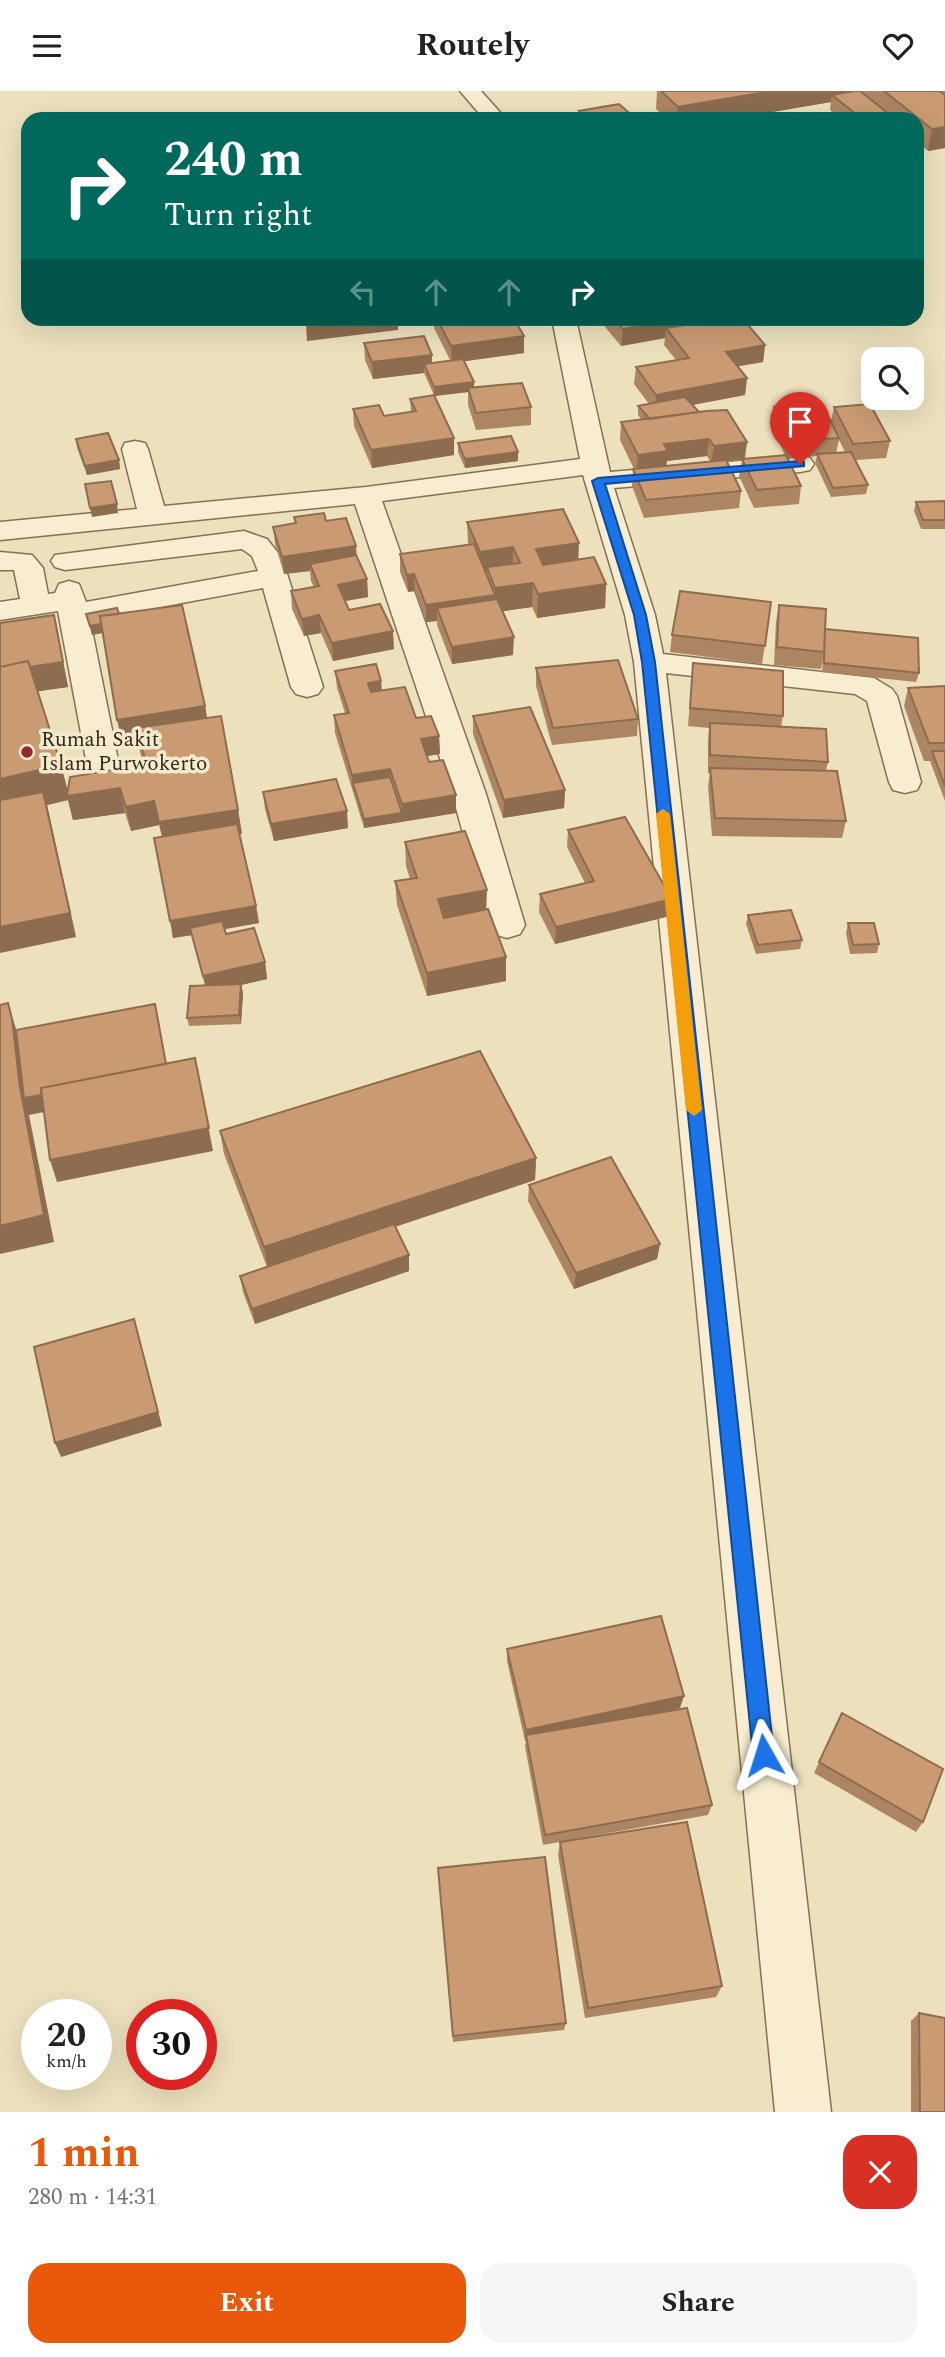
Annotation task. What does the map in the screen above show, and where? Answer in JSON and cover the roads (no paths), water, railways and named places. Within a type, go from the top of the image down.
[{"type":"street","points":[[470,91],[489,112]]},
{"type":"street","points":[[566,326],[597,473],[640,615],[649,662],[803,2112]]},
{"type":"street","points":[[135,449],[153,516]]},
{"type":"street","points":[[0,531],[597,473],[800,464]]},
{"type":"street","points":[[366,495],[469,794],[507,925]]},
{"type":"street","points":[[60,526],[71,607],[104,769]]},
{"type":"street","points":[[65,561],[244,540],[256,542],[263,549],[274,577],[307,687]]},
{"type":"street","points":[[0,561],[22,561],[28,569],[36,605]]},
{"type":"street","points":[[0,611],[36,605],[71,607],[274,577]]},
{"type":"street","points":[[649,662],[863,685],[881,696],[905,782]]},
{"type":"place","name":"Rumah Sakit Islam Purwokerto","points":[[27,752]]}]
